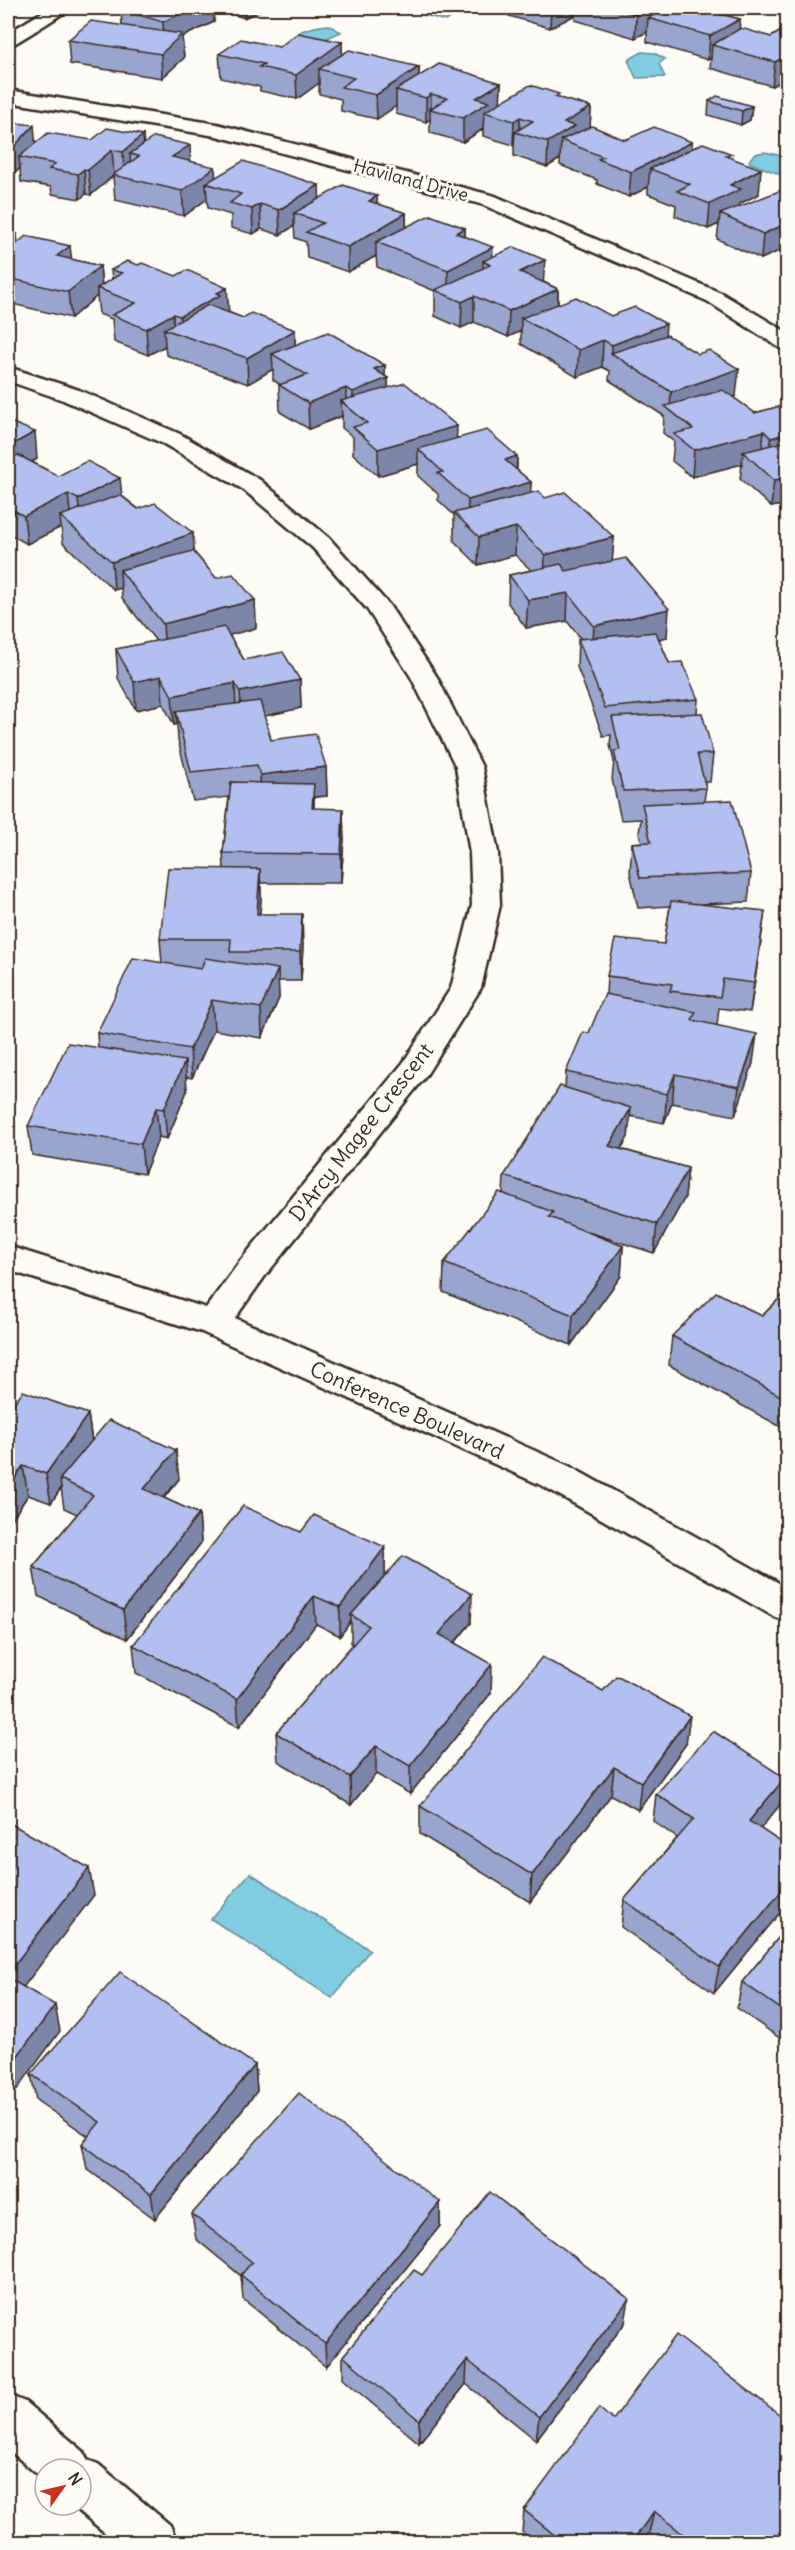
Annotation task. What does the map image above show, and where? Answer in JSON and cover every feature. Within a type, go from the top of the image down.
[{"type":"street","points":[[8,42],[20,31],[61,8]]},
{"type":"street","name":"Haviland Drive","points":[[8,96],[217,130],[488,200],[714,297],[788,343]]},
{"type":"street","name":"D'Arcy Magee Crescent","points":[[8,374],[71,395],[172,439],[252,485],[312,536],[377,605],[424,677],[469,767],[483,854],[486,905],[466,988],[414,1070],[253,1268],[214,1323]]},
{"type":"street","name":"Conference Boulevard","points":[[8,1258],[214,1323],[556,1476],[788,1606]]},
{"type":"street","points":[[8,2419],[53,2457]]},
{"type":"street","points":[[93,2491],[153,2542]]},
{"type":"water","points":[[401,8],[447,8],[462,12],[445,21]]},
{"type":"water","points":[[328,25],[341,32],[323,40],[289,45],[295,35],[300,32]]},
{"type":"water","points":[[642,52],[654,53],[665,59],[659,64],[665,77],[636,78],[628,60]]},
{"type":"water","points":[[765,152],[787,157],[787,177],[750,163],[754,154]]},
{"type":"water","points":[[250,1873],[370,1950],[332,1998],[211,1919]]},
{"type":"building","points":[[126,8],[193,8],[163,22],[121,10]]},
{"type":"building","points":[[612,8],[650,8],[636,15]]},
{"type":"building","points":[[668,8],[725,8],[729,9],[720,14],[740,19],[710,36],[648,18]]},
{"type":"building","points":[[91,21],[182,34],[161,54],[68,40]]},
{"type":"building","points":[[788,27],[788,55],[775,62],[712,45],[741,28],[771,37]]},
{"type":"building","points":[[298,33],[342,42],[296,75],[259,67],[264,64],[219,54],[241,39],[279,47]]},
{"type":"building","points":[[349,50],[419,67],[376,95],[341,87],[354,78],[319,69]]},
{"type":"building","points":[[439,64],[501,83],[476,98],[489,102],[463,118],[430,109],[447,98],[431,94],[426,98],[396,90]]},
{"type":"building","points":[[530,85],[559,94],[555,97],[591,107],[564,123],[575,126],[548,142],[515,132],[533,121],[520,117],[514,121],[484,112]]},
{"type":"building","points":[[717,96],[752,106],[742,111],[709,101]]},
{"type":"building","points":[[8,122],[34,125],[11,150],[8,150]]},
{"type":"building","points":[[592,126],[625,140],[654,127],[692,142],[631,172],[598,159],[603,157],[561,140]]},
{"type":"building","points":[[107,128],[143,135],[123,152],[112,150],[88,170],[84,169],[78,174],[49,169],[55,164],[19,157],[48,133],[92,140]]},
{"type":"building","points":[[154,137],[190,145],[172,157],[215,167],[182,191],[113,175],[139,156],[130,154]]},
{"type":"building","points":[[703,143],[732,154],[726,156],[761,169],[730,185],[741,189],[710,204],[677,191],[690,184],[650,169]]},
{"type":"building","points":[[243,161],[319,185],[279,210],[260,204],[252,209],[230,203],[241,194],[206,183]]},
{"type":"building","points":[[343,185],[377,196],[369,201],[406,213],[348,247],[306,232],[323,223],[294,213]]},
{"type":"building","points":[[787,188],[788,223],[763,234],[720,214]]},
{"type":"building","points":[[430,215],[465,228],[456,233],[493,247],[448,270],[376,242]]},
{"type":"building","points":[[8,232],[17,234],[8,242]]},
{"type":"building","points":[[26,236],[70,246],[57,256],[100,266],[68,292],[8,278],[8,251]]},
{"type":"building","points":[[514,247],[545,260],[520,272],[558,289],[509,311],[474,296],[462,302],[435,290],[490,265],[483,261]]},
{"type":"building","points":[[127,261],[138,265],[142,263],[176,276],[187,270],[227,288],[217,293],[221,295],[180,316],[173,314],[146,329],[112,315],[136,303],[97,288],[122,273],[111,270]]},
{"type":"building","points":[[576,297],[611,316],[635,307],[666,324],[612,345],[603,340],[579,350],[521,318]]},
{"type":"building","points":[[208,305],[243,318],[251,313],[295,330],[247,358],[164,329]]},
{"type":"building","points":[[328,332],[385,365],[374,369],[388,378],[353,392],[346,388],[308,403],[279,385],[307,375],[272,354]]},
{"type":"building","points":[[667,335],[698,354],[709,350],[739,369],[671,392],[611,353]]},
{"type":"building","points":[[405,383],[457,426],[378,449],[353,427],[367,423],[341,401]]},
{"type":"building","points":[[723,390],[755,413],[788,404],[788,433],[771,438],[764,431],[694,450],[674,434],[693,429],[665,406]]},
{"type":"building","points":[[8,421],[35,432],[8,447]]},
{"type":"building","points":[[487,430],[517,456],[505,460],[531,482],[468,500],[438,473],[443,472],[418,449]]},
{"type":"building","points":[[788,441],[788,480],[785,478],[774,480],[743,452]]},
{"type":"building","points":[[18,455],[58,476],[87,461],[120,478],[78,499],[68,494],[24,516],[8,507],[8,460]]},
{"type":"building","points":[[539,491],[545,498],[565,492],[614,537],[545,555],[516,527],[479,537],[454,513]]},
{"type":"building","points":[[120,495],[138,509],[155,503],[193,533],[112,562],[60,516]]},
{"type":"building","points":[[193,551],[216,578],[233,574],[255,600],[163,624],[120,570]]},
{"type":"building","points":[[626,558],[669,609],[594,626],[568,593],[528,600],[509,575],[561,564],[566,571]]},
{"type":"building","points":[[224,627],[244,660],[283,652],[300,680],[240,692],[235,683],[172,696],[161,676],[134,682],[116,649]]},
{"type":"building","points":[[656,632],[669,663],[682,662],[698,699],[605,708],[578,639]]},
{"type":"building","points":[[260,701],[271,740],[316,734],[326,767],[260,775],[257,765],[191,772],[176,711]]},
{"type":"building","points":[[702,713],[713,754],[697,754],[706,788],[623,791],[614,751],[620,750],[612,717]]},
{"type":"building","points":[[231,782],[314,784],[312,808],[343,809],[341,854],[223,853]]},
{"type":"building","points":[[732,800],[751,873],[640,878],[632,843],[651,842],[642,804]]},
{"type":"building","points":[[168,868],[260,869],[257,914],[302,914],[300,952],[230,952],[231,939],[160,939]]},
{"type":"building","points":[[671,901],[765,911],[754,983],[723,979],[720,997],[670,991],[672,984],[607,976],[615,939],[664,944]]},
{"type":"building","points":[[133,958],[201,969],[205,958],[278,969],[261,1008],[212,1000],[190,1049],[97,1033]]},
{"type":"building","points":[[605,994],[696,1012],[692,1020],[757,1034],[739,1087],[675,1074],[667,1094],[566,1072],[583,1032],[589,1033]]},
{"type":"building","points":[[68,1043],[185,1061],[164,1109],[156,1108],[141,1144],[28,1126]]},
{"type":"building","points":[[560,1086],[631,1108],[609,1146],[688,1168],[657,1224],[504,1176]]},
{"type":"building","points":[[499,1192],[553,1212],[549,1217],[623,1246],[573,1315],[444,1263]]},
{"type":"building","points":[[788,1290],[788,1400],[672,1336],[716,1292],[762,1316]]},
{"type":"building","points":[[23,1391],[88,1414],[46,1474],[23,1466],[8,1488],[8,1408]]},
{"type":"building","points":[[109,1420],[176,1450],[144,1489],[199,1514],[123,1610],[33,1567],[93,1495],[60,1479]]},
{"type":"building","points":[[243,1506],[301,1532],[314,1515],[385,1547],[340,1607],[314,1596],[237,1699],[133,1645]]},
{"type":"building","points":[[403,1556],[472,1594],[439,1634],[492,1664],[410,1766],[376,1746],[350,1777],[276,1733],[369,1626],[351,1615]]},
{"type":"building","points":[[542,1657],[603,1691],[616,1676],[620,1677],[690,1716],[641,1782],[614,1767],[532,1875],[420,1806]]},
{"type":"building","points":[[713,1731],[785,1778],[749,1821],[788,1847],[788,1883],[719,1967],[624,1900],[694,1819],[656,1794]]},
{"type":"building","points":[[8,1822],[89,1868],[8,1973]]},
{"type":"building","points":[[788,1926],[788,2014],[742,1982]]},
{"type":"building","points":[[120,1972],[255,2065],[151,2194],[82,2144],[100,2122],[31,2074]]},
{"type":"building","points":[[8,1978],[55,2005],[8,2069]]},
{"type":"building","points":[[299,2093],[440,2202],[325,2344],[241,2275],[252,2262],[192,2214]]},
{"type":"building","points":[[490,2192],[629,2299],[539,2417],[467,2360],[419,2420],[343,2356],[414,2270],[422,2275]]},
{"type":"building","points":[[676,2335],[788,2421],[788,2522],[774,2542],[693,2542],[654,2511],[632,2542],[563,2542],[524,2510],[599,2408],[613,2420]]}]
